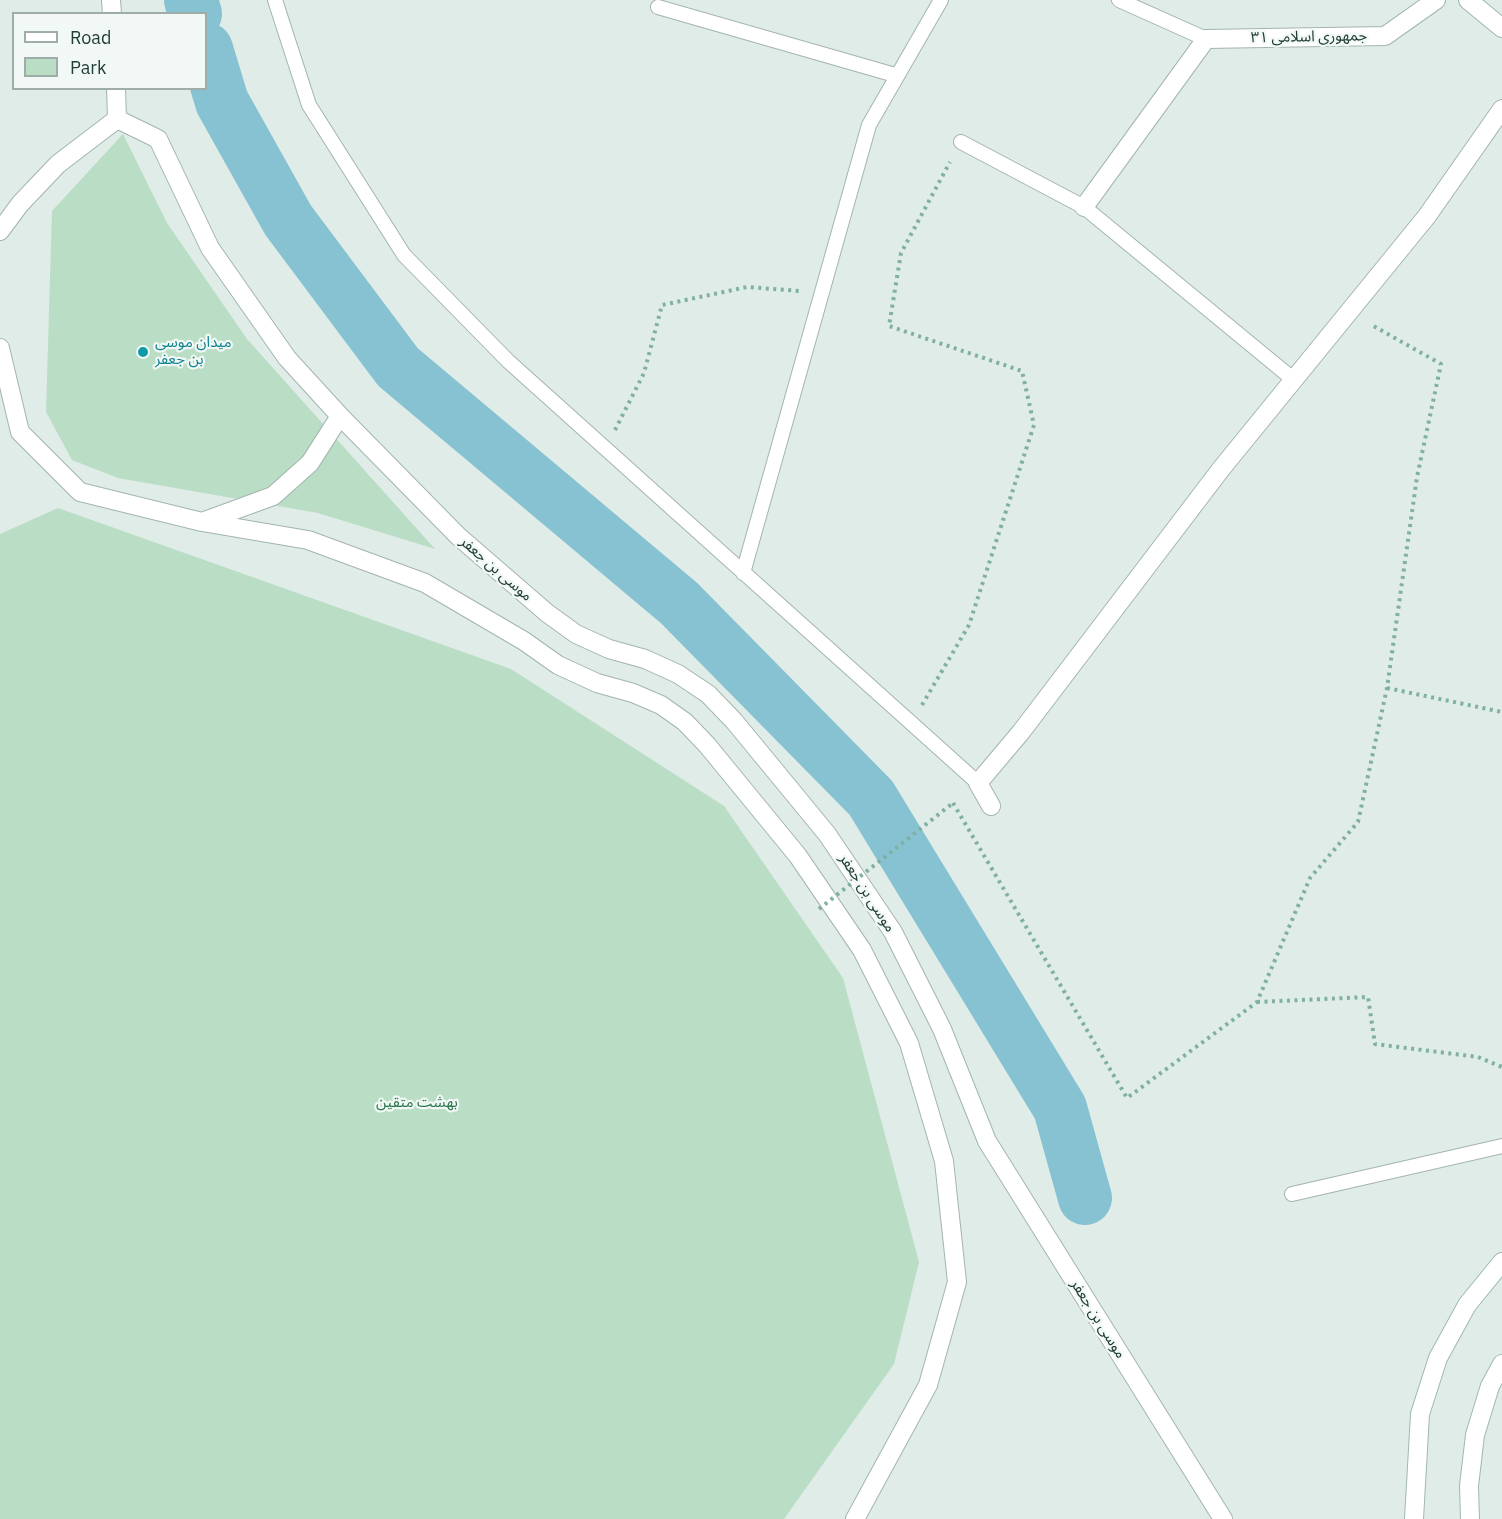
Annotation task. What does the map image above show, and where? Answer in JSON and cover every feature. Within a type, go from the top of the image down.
[{"type":"street","name":"جمهوری اسلامی ۳۱","points":[[1206,39],[1385,36],[1436,0]]},
{"type":"street","points":[[1468,0],[1502,28]]},
{"type":"street","points":[[1084,207],[1206,39]]},
{"type":"street","points":[[116,90],[117,119]]},
{"type":"street","points":[[991,806],[978,783],[1021,732],[1221,469],[1427,216],[1502,109]]},
{"type":"street","points":[[0,231],[20,204],[58,164],[117,119]]},
{"type":"street","points":[[117,119],[158,139],[210,248],[286,358],[340,416],[310,463],[273,496],[202,522]]},
{"type":"street","points":[[0,348],[20,432],[80,492],[202,522],[308,540],[425,583],[524,641],[558,665],[597,683],[633,693],[661,705],[685,722],[715,754],[798,856],[862,950],[909,1043],[944,1161],[957,1282],[927,1385],[855,1519]]},
{"type":"street","name":"موسی بن جعفر","points":[[340,416],[458,536],[547,613],[576,634],[609,649],[645,659],[678,674],[708,694],[734,721],[820,826],[856,874],[893,932],[942,1029],[987,1142],[1223,1519]]},
{"type":"street","points":[[1414,1519],[1420,1414],[1438,1358],[1467,1305],[1502,1262]]},
{"type":"street","points":[[1470,1519],[1469,1486],[1475,1435],[1490,1386],[1502,1364]]},
{"type":"lane","points":[[275,0],[309,105],[404,255],[508,361],[978,783]]},
{"type":"lane","points":[[743,573],[869,125],[895,75],[941,0]]},
{"type":"lane","name":"جمهوری اسلامی ۳۱","points":[[1119,0],[1206,39]]},
{"type":"lane","points":[[658,7],[895,75]]},
{"type":"lane","points":[[960,142],[1084,207],[1294,380]]},
{"type":"lane","points":[[1292,1194],[1502,1146]]},
{"type":"path","points":[[911,723],[969,625],[1034,425],[1022,371],[889,326],[901,252],[960,142]]},
{"type":"path","points":[[605,448],[644,373],[662,305],[747,287],[822,293]]},
{"type":"path","points":[[819,909],[953,803],[1127,1098],[1257,1002],[1310,878],[1358,822],[1387,688],[1417,477],[1441,364],[1349,312]]},
{"type":"path","points":[[1387,688],[1502,712]]},
{"type":"path","points":[[1257,1002],[1368,997],[1375,1044],[1478,1057],[1502,1067]]},
{"type":"green space","points":[[123,134],[167,223],[247,339],[435,549],[318,513],[118,478],[72,460],[46,412],[52,211]]},
{"type":"green space","name":"بهشت متقین","points":[[58,508],[511,669],[724,806],[843,978],[919,1262],[894,1364],[784,1519],[0,1519],[0,534]]},
{"type":"waterway","points":[[191,0],[194,12]]},
{"type":"waterway","points":[[207,52],[222,102],[288,220],[398,367],[679,603],[871,798],[1060,1108],[1085,1198]]},
{"type":"place","name":"میدان موسی بن جعفر","points":[[143,352]]}]
